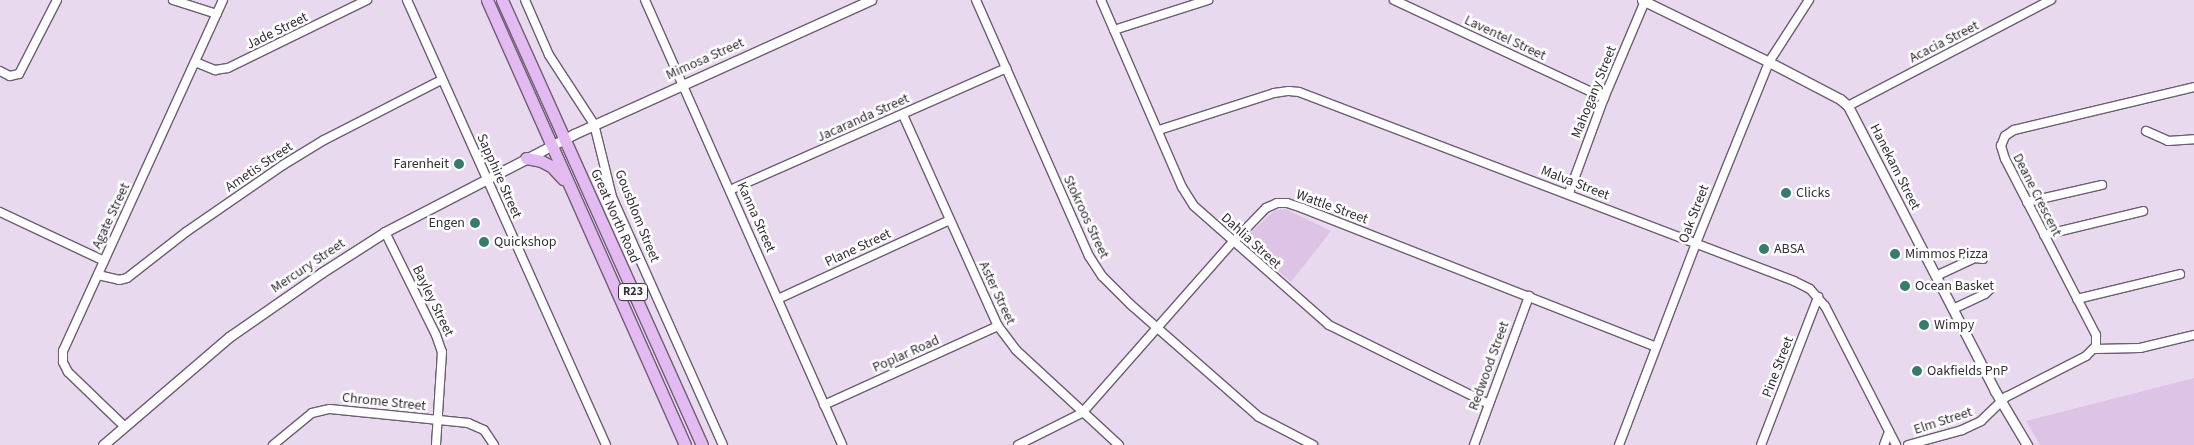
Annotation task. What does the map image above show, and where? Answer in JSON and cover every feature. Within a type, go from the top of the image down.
[{"type":"main road","name":"Great North Road","points":[[487,0],[685,445]]},
{"type":"main road","name":"Great North Road","points":[[502,0],[702,445]]},
{"type":"main road","points":[[526,158],[541,161],[551,166],[570,186]]},
{"type":"street","points":[[0,71],[10,76],[19,74],[57,0]]},
{"type":"street","points":[[173,0],[217,14]]},
{"type":"street","name":"Agate Street","points":[[124,426],[68,372],[63,362],[65,344],[223,0]]},
{"type":"street","name":"Jade Street","points":[[195,62],[215,70],[228,68],[368,0]]},
{"type":"street","name":"Sapphire Street","points":[[407,0],[441,80],[606,445]]},
{"type":"street","name":"Gousblom Street","points":[[525,0],[549,56],[594,124],[612,197],[723,445]]},
{"type":"street","name":"Kanna Street","points":[[645,0],[842,445]]},
{"type":"street","name":"Mimosa Street","points":[[551,145],[682,83],[871,0]]},
{"type":"street","name":"Stokroos Street","points":[[976,0],[1096,268],[1108,283],[1157,329],[1259,417],[1313,445]]},
{"type":"street","name":"Dahlia Street","points":[[1101,0],[1187,196],[1194,206],[1329,325],[1489,404]]},
{"type":"street","points":[[1114,30],[1208,0]]},
{"type":"street","name":"Laventel Street","points":[[1394,0],[1604,98]]},
{"type":"street","name":"Oak Street","points":[[1620,445],[1696,243],[1769,62],[1810,0]]},
{"type":"street","name":"Acacia Street","points":[[1848,106],[2051,0]]},
{"type":"street","name":"Mahogany Street","points":[[1569,193],[1604,98],[1643,1]]},
{"type":"street","name":"Hanekam Street","points":[[1643,1],[1769,62],[1840,99],[1848,106],[1953,309],[2027,445]]},
{"type":"street","name":"Jacaranda Street","points":[[730,190],[1006,68]]},
{"type":"street","name":"Ametis Street","points":[[98,275],[119,280],[127,278],[186,232],[283,165],[332,136],[441,80]]},
{"type":"street","name":"Deane Crescent","points":[[2095,349],[2096,335],[2002,152],[2002,143],[2007,134],[2014,130],[2194,86]]},
{"type":"street","name":"Malva Street","points":[[1159,130],[1274,93],[1294,91],[1569,193],[1794,280],[1818,297],[1829,312],[1896,445]]},
{"type":"street","name":"Aster Street","points":[[902,115],[998,326],[1016,350],[1082,413],[1119,445]]},
{"type":"street","points":[[2146,131],[2168,141],[2194,139]]},
{"type":"street","name":"Mercury Street","points":[[103,445],[236,332],[313,278],[385,232],[551,145]]},
{"type":"street","points":[[2027,202],[2102,185]]},
{"type":"street","name":"Wattle Street","points":[[1018,445],[1082,413],[1233,242],[1266,208],[1277,203],[1286,203],[1656,347]]},
{"type":"street","points":[[2044,236],[2143,211]]},
{"type":"street","points":[[0,212],[104,261]]},
{"type":"street","name":"Plane Street","points":[[778,299],[950,220]]},
{"type":"street","name":"Bayley Street","points":[[385,232],[441,346],[443,370],[436,445]]},
{"type":"street","points":[[1936,276],[1976,258],[1983,259]]},
{"type":"street","points":[[2078,299],[2180,274]]},
{"type":"street","points":[[1953,309],[1985,294],[1990,290],[1989,286]]},
{"type":"street","name":"Redwood Street","points":[[1474,445],[1529,296]]},
{"type":"street","name":"Pine Street","points":[[1761,445],[1818,297]]},
{"type":"street","name":"Poplar Road","points":[[824,405],[998,326]]},
{"type":"street","points":[[2095,349],[2140,348],[2194,335]]},
{"type":"street","name":"Elm Street","points":[[1908,445],[1971,426],[1987,416],[2002,401],[2086,356],[2095,349]]},
{"type":"street","name":"Chrome Street","points":[[273,445],[312,413],[323,410],[438,420],[478,426],[488,434],[494,445]]},
{"type":"street","points":[[1884,445],[1889,432]]},
{"type":"shaded area","points":[[1285,209],[1331,231],[1291,282],[1248,245],[1247,236],[1274,211]]},
{"type":"shaded area","points":[[2194,378],[2194,445],[2040,445],[2026,421]]},
{"type":"place","name":"Farenheit","points":[[459,164]]},
{"type":"place","name":"Clicks","points":[[1786,193]]},
{"type":"place","name":"Engen","points":[[475,223]]},
{"type":"place","name":"Quickshop","points":[[484,242]]},
{"type":"place","name":"ABSA","points":[[1764,249]]},
{"type":"place","name":"Mimmos Pizza","points":[[1895,254]]},
{"type":"place","name":"Ocean Basket","points":[[1905,286]]},
{"type":"place","name":"Wimpy","points":[[1924,325]]},
{"type":"place","name":"Oakfields PnP","points":[[1917,371]]}]
